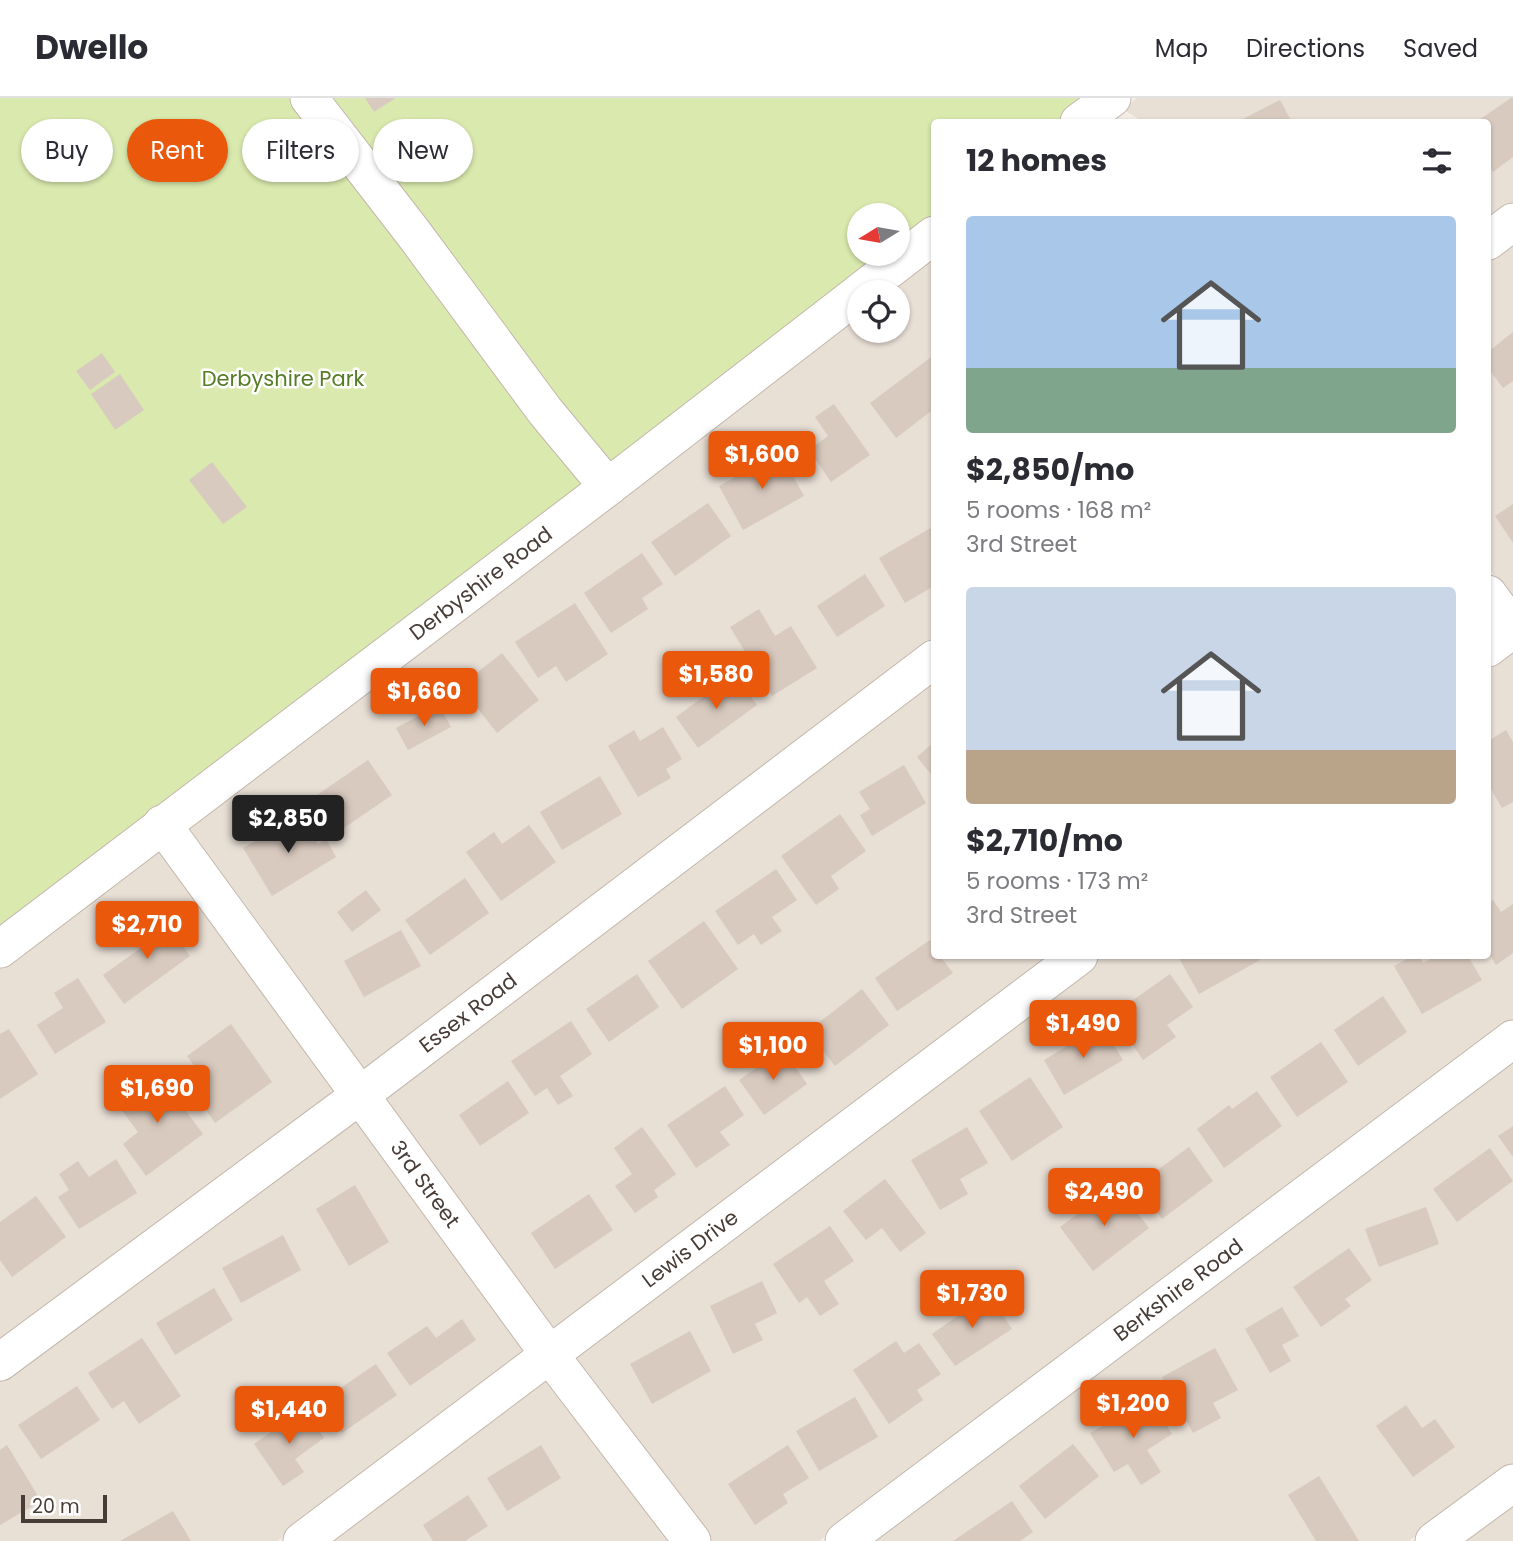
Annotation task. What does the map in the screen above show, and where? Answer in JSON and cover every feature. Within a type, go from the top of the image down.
[{"type":"street","points":[[309,98],[545,411],[608,488]]},
{"type":"street","points":[[1491,239],[1513,222]]},
{"type":"street","name":"Derbyshire Road","points":[[876,280],[931,236]]},
{"type":"street","name":"Derbyshire Road","points":[[0,949],[608,488],[847,303]]},
{"type":"street","points":[[1491,598],[1513,629],[1491,646]]},
{"type":"street","name":"Essex Road","points":[[0,1362],[359,1096],[931,661]]},
{"type":"street","name":"3rd Street","points":[[162,824],[549,1354],[692,1541]]},
{"type":"street","name":"Lewis Drive","points":[[302,1541],[1075,959]]},
{"type":"street","name":"Berkshire Road","points":[[844,1541],[1513,1039]]},
{"type":"street","points":[[1434,1541],[1513,1483]]},
{"type":"shaded area","points":[[1137,98],[1513,98],[1513,204],[1491,221],[1491,119],[1139,119],[1122,109]]},
{"type":"shaded area","points":[[1513,241],[1513,601],[1491,571],[1491,258]]},
{"type":"shaded area","points":[[931,255],[931,642],[363,1074],[184,827],[847,321],[847,343],[910,343],[910,280],[899,280]]},
{"type":"shaded area","points":[[1509,650],[1513,655],[1513,1021],[819,1541],[712,1541],[571,1356],[1099,959],[1491,959],[1491,664]]},
{"type":"shaded area","points":[[931,680],[931,959],[1050,959],[553,1332],[380,1098]]},
{"type":"shaded area","points":[[158,846],[337,1093],[0,1343],[0,968]]},
{"type":"shaded area","points":[[1513,1058],[1513,1464],[1409,1541],[868,1541]]},
{"type":"shaded area","points":[[354,1117],[527,1352],[277,1541],[0,1541],[0,1380]]},
{"type":"shaded area","points":[[545,1375],[671,1541],[327,1541]]},
{"type":"shaded area","points":[[1513,1501],[1513,1541],[1459,1541]]},
{"type":"green space","name":"Derbyshire Park","points":[[0,98],[1084,98],[1080,119],[931,119],[931,237],[910,253],[910,203],[847,203],[847,266],[893,266],[875,280],[847,280],[847,302],[0,949]]},
{"type":"building","points":[[365,98],[396,98],[374,112]]},
{"type":"building","points":[[1513,98],[1513,157],[1493,172],[1491,119],[1480,119]]},
{"type":"building","points":[[1280,100],[1290,119],[1243,119]]},
{"type":"building","points":[[1513,332],[1513,381],[1503,388],[1491,372],[1491,350]]},
{"type":"building","points":[[102,353],[115,372],[90,390],[76,371]]},
{"type":"building","points":[[931,357],[931,411],[896,438],[870,403]]},
{"type":"building","points":[[120,374],[144,410],[115,430],[91,394]]},
{"type":"building","points":[[834,404],[870,455],[831,482],[809,450],[828,436],[815,417]]},
{"type":"building","points":[[780,452],[804,496],[743,530],[719,486]]},
{"type":"building","points":[[212,462],[247,507],[223,524],[189,480]]},
{"type":"building","points":[[708,503],[731,536],[675,576],[651,542]]},
{"type":"building","points":[[1513,504],[1513,543],[1495,516]]},
{"type":"building","points":[[931,528],[931,588],[905,603],[879,558]]},
{"type":"building","points":[[642,553],[663,584],[642,598],[648,609],[611,633],[584,593]]},
{"type":"building","points":[[865,574],[885,606],[837,637],[817,606]]},
{"type":"building","points":[[575,603],[608,654],[566,682],[556,666],[538,678],[515,642]]},
{"type":"building","points":[[759,609],[775,636],[791,626],[817,668],[772,696],[730,627]]},
{"type":"building","points":[[502,653],[539,700],[497,733],[460,686]]},
{"type":"building","points":[[734,674],[757,705],[698,748],[676,717]]},
{"type":"building","points":[[439,705],[451,727],[408,750],[396,728]]},
{"type":"building","points":[[663,727],[682,759],[666,769],[671,778],[638,797],[608,746],[634,730],[640,741]]},
{"type":"building","points":[[1506,730],[1513,742],[1513,802],[1502,808],[1491,789],[1491,739]]},
{"type":"building","points":[[931,745],[931,774],[917,757]]},
{"type":"building","points":[[368,760],[392,795],[341,830],[317,795]]},
{"type":"building","points":[[904,765],[926,803],[872,836],[860,815],[870,809],[859,792]]},
{"type":"building","points":[[600,776],[622,814],[562,850],[540,812]]},
{"type":"building","points":[[300,814],[318,844],[326,839],[336,857],[272,896],[243,848]]},
{"type":"building","points":[[840,814],[866,851],[831,876],[839,889],[816,905],[781,856]]},
{"type":"building","points":[[529,825],[556,862],[501,901],[466,852],[494,832],[502,844]]},
{"type":"building","points":[[776,869],[797,900],[772,917],[782,931],[761,945],[754,934],[738,945],[715,911]]},
{"type":"building","points":[[465,878],[489,913],[430,955],[405,920]]},
{"type":"building","points":[[366,890],[381,910],[352,932],[337,912]]},
{"type":"building","points":[[1493,900],[1501,912],[1513,904],[1513,953],[1496,965],[1491,957]]},
{"type":"building","points":[[161,915],[190,956],[124,1004],[103,975],[145,945],[136,933]]},
{"type":"building","points":[[704,921],[738,969],[682,1009],[648,961]]},
{"type":"building","points":[[401,930],[421,966],[364,997],[344,961]]},
{"type":"building","points":[[930,940],[931,959],[942,959],[953,973],[897,1011],[875,978]]},
{"type":"building","points":[[1180,959],[1260,960],[1199,994]]},
{"type":"building","points":[[1407,959],[1421,959],[1423,963],[1430,959],[1470,959],[1482,980],[1422,1014],[1394,966]]},
{"type":"building","points":[[637,974],[659,1007],[609,1042],[586,1009]]},
{"type":"building","points":[[1170,974],[1193,1007],[1167,1025],[1176,1037],[1143,1060],[1112,1015]]},
{"type":"building","points":[[78,978],[106,1022],[55,1054],[37,1025],[63,1008],[54,993]]},
{"type":"building","points":[[862,989],[889,1025],[835,1066],[808,1031]]},
{"type":"building","points":[[1383,996],[1407,1032],[1358,1066],[1334,1030]]},
{"type":"building","points":[[571,1021],[592,1054],[560,1076],[573,1096],[558,1105],[547,1088],[535,1096],[511,1061]]},
{"type":"building","points":[[231,1024],[272,1082],[215,1123],[191,1088],[204,1079],[187,1056]]},
{"type":"building","points":[[1102,1025],[1123,1060],[1064,1095],[1044,1060]]},
{"type":"building","points":[[9,1029],[38,1074],[0,1099],[0,1034]]},
{"type":"building","points":[[1321,1042],[1348,1082],[1297,1117],[1270,1077]]},
{"type":"building","points":[[783,1049],[807,1084],[764,1115],[739,1080]]},
{"type":"building","points":[[158,1073],[203,1134],[146,1176],[123,1144],[138,1132],[117,1104]]},
{"type":"building","points":[[1030,1077],[1063,1127],[1012,1161],[979,1111]]},
{"type":"building","points":[[508,1081],[529,1113],[480,1146],[459,1115]]},
{"type":"building","points":[[725,1086],[744,1115],[720,1132],[730,1145],[696,1168],[667,1125]]},
{"type":"building","points":[[1257,1091],[1282,1126],[1224,1168],[1197,1129],[1229,1105],[1232,1109]]},
{"type":"building","points":[[1513,1126],[1513,1157],[1498,1136]]},
{"type":"building","points":[[642,1127],[676,1174],[654,1190],[658,1197],[635,1213],[615,1186],[632,1174],[614,1148]]},
{"type":"building","points":[[967,1127],[988,1163],[960,1179],[968,1194],[940,1210],[911,1160]]},
{"type":"building","points":[[1189,1147],[1213,1181],[1162,1219],[1137,1185]]},
{"type":"building","points":[[1490,1148],[1513,1181],[1457,1222],[1433,1189]]},
{"type":"building","points":[[116,1159],[137,1193],[79,1229],[58,1197],[69,1190],[59,1174],[78,1161],[89,1177]]},
{"type":"building","points":[[885,1179],[926,1233],[900,1252],[882,1228],[866,1240],[843,1211]]},
{"type":"building","points":[[355,1185],[389,1242],[349,1266],[316,1209]]},
{"type":"building","points":[[1116,1185],[1149,1228],[1093,1271],[1060,1227]]},
{"type":"building","points":[[589,1194],[613,1230],[555,1269],[531,1233]]},
{"type":"building","points":[[36,1196],[66,1237],[12,1277],[0,1260],[0,1222]]},
{"type":"building","points":[[1426,1207],[1439,1244],[1379,1267],[1365,1229]]},
{"type":"building","points":[[830,1226],[854,1261],[824,1281],[839,1304],[820,1316],[807,1297],[799,1303],[773,1264]]},
{"type":"building","points":[[283,1235],[301,1270],[241,1303],[222,1268]]},
{"type":"building","points":[[1349,1248],[1372,1280],[1345,1299],[1351,1306],[1321,1327],[1293,1287]]},
{"type":"building","points":[[762,1281],[777,1313],[755,1324],[763,1340],[733,1354],[710,1306]]},
{"type":"building","points":[[214,1288],[233,1320],[175,1355],[156,1323]]},
{"type":"building","points":[[989,1294],[1012,1329],[955,1366],[932,1334]]},
{"type":"building","points":[[1282,1307],[1299,1336],[1282,1345],[1291,1361],[1270,1373],[1245,1329]]},
{"type":"building","points":[[462,1319],[476,1340],[410,1386],[387,1353],[427,1326],[436,1338]]},
{"type":"building","points":[[690,1331],[711,1371],[652,1404],[630,1364]]},
{"type":"building","points":[[142,1338],[181,1396],[139,1424],[124,1401],[112,1409],[88,1373]]},
{"type":"building","points":[[896,1341],[904,1353],[919,1343],[941,1374],[917,1390],[923,1400],[889,1424],[853,1370]]},
{"type":"building","points":[[1215,1348],[1238,1390],[1213,1403],[1221,1418],[1193,1433],[1162,1377]]},
{"type":"building","points":[[376,1364],[397,1395],[342,1433],[320,1402]]},
{"type":"building","points":[[77,1386],[100,1420],[41,1459],[18,1425]]},
{"type":"building","points":[[855,1397],[878,1437],[819,1471],[796,1431]]},
{"type":"building","points":[[1151,1399],[1172,1434],[1147,1450],[1161,1472],[1141,1485],[1128,1464],[1114,1472],[1090,1433]]},
{"type":"building","points":[[1406,1405],[1422,1428],[1435,1419],[1455,1447],[1413,1477],[1376,1426]]},
{"type":"building","points":[[304,1409],[324,1438],[295,1459],[304,1472],[283,1486],[254,1444]]},
{"type":"building","points":[[1073,1444],[1099,1476],[1045,1519],[1019,1486]]},
{"type":"building","points":[[7,1445],[41,1501],[0,1525],[0,1450]]},
{"type":"building","points":[[541,1445],[561,1478],[507,1511],[487,1478]]},
{"type":"building","points":[[788,1445],[809,1478],[783,1494],[788,1503],[755,1525],[728,1484]]},
{"type":"building","points":[[1319,1476],[1359,1541],[1316,1541],[1288,1495]]},
{"type":"building","points":[[468,1495],[488,1526],[465,1541],[433,1541],[423,1525]]},
{"type":"building","points":[[1012,1501],[1033,1532],[1020,1541],[953,1541]]},
{"type":"building","points":[[173,1511],[191,1541],[120,1541]]}]
